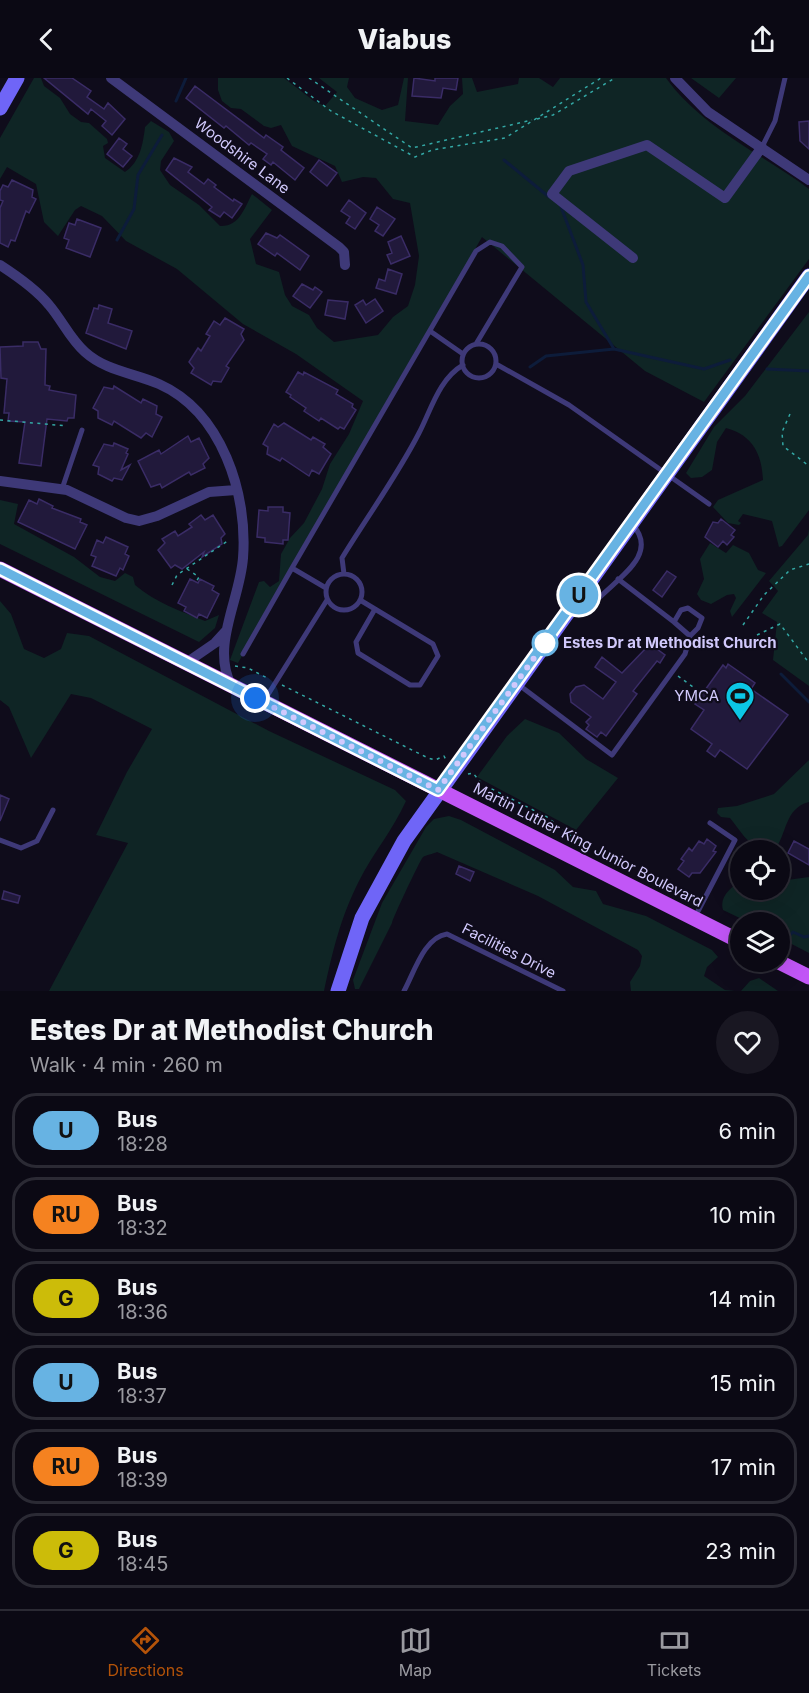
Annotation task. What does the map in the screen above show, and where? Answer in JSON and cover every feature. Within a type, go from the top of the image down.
[{"type":"main road","points":[[0,108],[17,78]]},
{"type":"main road","points":[[338,991],[362,918],[394,857],[438,790],[809,276]]},
{"type":"main road","name":"Martin Luther King Junior Boulevard","points":[[0,569],[730,936]]},
{"type":"main road","points":[[790,968],[809,977]]},
{"type":"street","name":"Woodshire Lane","points":[[111,78],[339,247],[344,252],[345,265]]},
{"type":"street","points":[[675,78],[701,106],[809,180]]},
{"type":"street","points":[[633,258],[552,194],[569,171],[647,145],[724,198],[762,147]]},
{"type":"street","points":[[0,265],[48,303],[67,333],[86,353],[111,368],[167,388],[190,405],[208,424],[220,442],[242,510],[243,557],[238,591],[226,630],[222,662],[231,685]]},
{"type":"street","points":[[0,481],[62,489],[126,518],[139,521],[157,516],[209,492],[236,489]]},
{"type":"street","points":[[186,663],[215,643],[226,630]]},
{"type":"lane","points":[[762,147],[775,121],[785,78]]},
{"type":"lane","points":[[243,654],[476,251],[490,242],[502,246],[522,267],[476,344],[463,354]]},
{"type":"lane","points":[[430,332],[463,354]]},
{"type":"lane","points":[[476,344],[492,349],[496,364],[569,405],[709,504]]},
{"type":"lane","points":[[463,354],[463,365],[469,374],[480,378],[490,374],[496,364]]},
{"type":"lane","points":[[344,574],[342,558],[419,433],[428,410],[452,372],[463,365]]},
{"type":"lane","points":[[62,489],[82,430]]},
{"type":"lane","points":[[579,595],[600,597],[642,554],[644,544],[639,531],[631,523]]},
{"type":"lane","points":[[292,568],[326,588]]},
{"type":"lane","points":[[263,702],[327,600],[326,588],[332,578],[344,574],[359,582],[360,600]]},
{"type":"lane","points":[[618,579],[690,636]]},
{"type":"lane","points":[[327,600],[335,608],[346,610],[360,600]]},
{"type":"lane","points":[[360,600],[375,609],[433,644],[438,656],[420,685],[410,685],[358,652],[356,642],[375,609]]},
{"type":"lane","points":[[516,683],[612,755],[685,654],[690,636],[698,628],[702,618],[688,608],[681,610],[674,622]]},
{"type":"lane","points":[[0,840],[21,848],[37,842],[53,810]]},
{"type":"lane","points":[[694,918],[735,840],[710,823]]},
{"type":"lane","name":"Facilities Drive","points":[[404,991],[429,944],[438,935],[447,934],[563,991]]},
{"type":"path","points":[[287,78],[331,111],[415,157],[432,150],[505,138],[601,78]]},
{"type":"path","points":[[309,78],[412,148],[553,115],[615,78]]},
{"type":"path","points":[[790,414],[782,432],[783,446],[809,466]]},
{"type":"path","points":[[0,420],[67,426]]},
{"type":"path","points":[[172,585],[177,575],[229,540]]},
{"type":"path","points":[[743,625],[764,595],[790,570],[809,564]]},
{"type":"path","points":[[186,569],[199,577],[196,582]]},
{"type":"path","points":[[757,635],[780,624],[809,663]]},
{"type":"path","points":[[230,666],[248,668],[428,758],[435,760],[444,756],[445,759]]},
{"type":"path","points":[[672,672],[697,690]]},
{"type":"path","points":[[468,774],[473,773],[489,789],[547,817],[579,842]]},
{"type":"green space","points":[[34,78],[41,78],[44,86],[60,98],[70,114],[81,122],[89,123],[107,139],[108,143],[103,146],[105,158],[125,172],[137,158],[142,146],[145,127],[151,121],[169,132],[174,141],[161,161],[160,170],[170,185],[199,205],[220,226],[227,226],[236,220],[252,194],[272,210],[250,239],[256,264],[279,272],[285,295],[292,306],[309,315],[317,328],[334,342],[378,335],[393,317],[408,306],[415,285],[419,256],[410,203],[393,199],[376,178],[363,177],[342,182],[335,166],[292,146],[281,125],[271,128],[264,126],[241,109],[231,108],[222,101],[218,90],[218,78],[284,78],[314,101],[325,106],[337,92],[319,78],[349,78],[347,87],[355,98],[382,110],[398,105],[404,78],[408,78],[405,121],[438,125],[450,106],[463,94],[462,78],[472,78],[477,92],[518,84],[519,78],[539,78],[553,87],[560,78],[666,78],[696,111],[714,125],[809,189],[809,259],[704,402],[645,371],[482,237],[238,663],[230,660],[259,582],[264,581],[270,587],[279,581],[281,554],[290,538],[304,523],[322,489],[330,464],[349,434],[363,401],[296,354],[243,324],[177,269],[126,241],[102,216],[81,206],[75,210],[58,236],[44,222],[36,184],[7,167],[0,179],[0,138]]},
{"type":"green space","points":[[691,78],[736,78],[719,98]]},
{"type":"green space","points":[[809,312],[809,510],[779,547],[772,521],[743,514],[738,521],[741,523],[739,525],[728,523],[713,507],[718,500],[763,480],[758,454],[743,436],[726,428],[717,442],[712,470],[702,477],[691,478],[686,473],[714,427],[745,396]]},
{"type":"green space","points":[[0,500],[18,504],[14,524],[74,557],[100,577],[115,581],[125,573],[133,577],[135,585],[143,591],[177,610],[205,621],[219,615],[215,628],[199,642],[0,544]]},
{"type":"green space","points":[[809,529],[809,686],[773,660],[777,622],[762,613],[778,591],[769,581],[808,535]]},
{"type":"green space","points":[[710,543],[726,553],[733,545],[749,553],[758,570],[766,573],[732,617],[730,611],[736,598],[734,594],[727,595],[711,604],[701,600],[697,594],[704,579],[700,559]]},
{"type":"green space","points":[[0,601],[11,614],[24,649],[44,658],[61,649],[67,633],[89,636],[269,731],[395,790],[406,801],[352,895],[338,935],[324,991],[49,991],[128,843],[96,835],[127,772],[152,729],[91,698],[71,694],[31,758],[9,707],[0,700]]},
{"type":"green space","points":[[525,719],[559,733],[586,759],[618,778],[576,830],[477,777],[507,736]]},
{"type":"green space","points":[[809,760],[809,802],[801,805],[791,815],[780,840],[747,840],[730,818],[721,817],[717,813],[718,808],[737,806],[774,794]]},
{"type":"green space","points":[[449,816],[461,820],[555,870],[573,887],[596,891],[603,904],[646,916],[712,950],[718,957],[707,967],[704,976],[725,990],[735,991],[631,991],[630,982],[640,966],[642,956],[638,950],[538,896],[437,852],[424,856],[421,860],[359,989],[355,989],[353,980],[382,903],[426,827],[434,819]]},
{"type":"green space","points":[[809,877],[809,953],[790,943],[790,912],[730,913],[723,910],[724,897],[730,889],[730,900],[790,900],[790,880]]},
{"type":"green space","points":[[759,978],[778,991],[741,991],[750,981]]},
{"type":"building","points":[[44,78],[72,78],[91,91],[87,97],[104,109],[108,103],[125,119],[112,135],[102,126],[106,121],[91,109],[88,114]]},
{"type":"building","points":[[414,78],[435,81],[435,78],[458,78],[456,90],[443,88],[441,98],[412,96]]},
{"type":"building","points":[[195,86],[264,138],[266,135],[283,147],[281,150],[304,168],[295,180],[273,162],[271,165],[263,159],[267,154],[251,143],[249,145],[226,126],[224,128],[186,98]]},
{"type":"building","points":[[809,121],[809,149],[800,141],[799,122]]},
{"type":"building","points":[[119,138],[127,144],[123,149],[132,156],[123,167],[107,154]]},
{"type":"building","points":[[174,158],[192,167],[188,172],[204,184],[208,179],[216,185],[214,187],[233,201],[234,199],[242,204],[232,218],[224,212],[220,217],[209,210],[212,207],[166,170]]},
{"type":"building","points":[[319,160],[337,173],[327,186],[310,172]]},
{"type":"building","points":[[12,180],[33,190],[32,197],[36,199],[29,213],[26,211],[15,241],[11,240],[8,247],[0,243],[0,208],[3,201],[0,200],[0,191],[3,185],[8,187]]},
{"type":"building","points":[[349,200],[366,213],[355,229],[346,223],[350,217],[341,211]]},
{"type":"building","points":[[377,207],[395,219],[383,236],[375,231],[379,225],[370,219]]},
{"type":"building","points":[[77,219],[101,228],[90,257],[66,248],[69,240],[64,238],[69,223],[75,225]]},
{"type":"building","points":[[266,233],[277,238],[280,235],[309,256],[300,270],[277,253],[275,256],[258,244]]},
{"type":"building","points":[[401,236],[410,256],[391,264],[387,255],[392,253],[388,242]]},
{"type":"building","points":[[388,269],[402,274],[396,294],[376,288],[379,279],[385,281]]},
{"type":"building","points":[[302,284],[313,290],[315,287],[322,292],[310,308],[293,296]]},
{"type":"building","points":[[375,299],[383,311],[366,323],[355,305],[363,300],[366,305]]},
{"type":"building","points":[[328,300],[348,302],[345,319],[325,315]]},
{"type":"building","points":[[99,305],[112,309],[108,323],[132,331],[126,349],[86,333],[94,308],[98,309]]},
{"type":"building","points":[[225,318],[244,329],[241,334],[244,340],[226,366],[229,368],[221,382],[213,381],[211,385],[191,373],[194,368],[189,362],[198,348],[201,351],[210,336],[206,334],[214,321],[220,325]]},
{"type":"building","points":[[23,342],[38,342],[41,349],[46,349],[45,385],[50,386],[49,390],[76,395],[74,418],[68,418],[67,421],[47,419],[41,466],[19,463],[25,422],[8,421],[9,413],[4,413],[7,379],[1,378],[0,347],[23,346]]},
{"type":"building","points":[[298,372],[303,375],[304,372],[338,390],[336,394],[353,404],[352,407],[356,410],[344,429],[340,427],[338,429],[321,418],[319,421],[304,411],[306,408],[290,397],[291,395],[286,392]]},
{"type":"building","points":[[114,386],[141,403],[143,399],[157,406],[156,414],[162,417],[152,437],[146,433],[141,438],[114,421],[112,425],[98,418],[98,411],[93,408],[104,387],[113,389]]},
{"type":"building","points":[[284,423],[311,440],[313,437],[325,444],[323,447],[331,454],[319,474],[312,470],[309,476],[282,458],[280,461],[267,454],[268,447],[263,444],[274,424],[278,427]]},
{"type":"building","points":[[188,436],[191,442],[199,438],[209,458],[203,464],[205,468],[191,475],[189,472],[162,488],[160,484],[151,487],[138,461],[159,450],[161,454]]},
{"type":"building","points":[[114,443],[128,449],[121,470],[130,465],[122,480],[114,478],[112,481],[98,474],[99,467],[93,465],[104,444],[113,446]]},
{"type":"building","points":[[39,499],[53,506],[52,508],[81,519],[80,522],[87,525],[75,549],[18,522],[29,500],[37,504]]},
{"type":"building","points":[[268,507],[283,507],[283,512],[290,513],[288,540],[283,540],[283,544],[265,542],[265,538],[257,537],[259,510],[268,511]]},
{"type":"building","points":[[201,515],[205,520],[213,515],[225,534],[221,538],[222,544],[202,557],[204,552],[182,569],[175,565],[171,568],[158,550],[165,543],[162,539],[175,531],[178,536],[192,527],[189,524]]},
{"type":"building","points":[[721,519],[735,530],[731,535],[734,537],[727,545],[723,541],[718,547],[705,537],[713,522],[718,523]]},
{"type":"building","points":[[106,537],[128,547],[125,554],[129,556],[123,570],[120,568],[116,576],[92,566],[96,557],[91,555],[97,540],[103,543]]},
{"type":"building","points":[[667,571],[676,577],[662,597],[653,590]]},
{"type":"building","points":[[190,579],[198,583],[200,579],[214,586],[212,590],[219,594],[207,618],[199,614],[197,618],[184,611],[186,607],[178,603]]},
{"type":"building","points":[[650,644],[665,655],[660,663],[657,661],[633,691],[637,694],[606,736],[601,732],[597,737],[586,729],[589,725],[586,722],[591,717],[571,702],[570,694],[576,687],[584,685],[603,699],[616,682],[595,667],[602,657],[622,673]]},
{"type":"building","name":"YMCA","points":[[728,664],[755,683],[751,689],[788,715],[747,769],[720,750],[715,757],[707,751],[712,744],[691,729],[704,710],[695,704],[723,665],[726,668]]},
{"type":"building","points":[[0,795],[9,799],[0,821]]},
{"type":"building","points":[[707,839],[716,846],[713,851],[716,852],[700,873],[692,873],[689,877],[678,869],[684,861],[681,859],[689,848],[692,851],[699,841],[704,844]]},
{"type":"building","points":[[794,841],[809,849],[809,865],[790,854]]},
{"type":"building","points":[[459,866],[474,872],[470,881],[456,874]]},
{"type":"building","points":[[4,891],[20,896],[18,903],[2,899]]},
{"type":"waterway","points":[[176,101],[186,78]]},
{"type":"waterway","points":[[117,240],[134,209],[138,175],[162,135]]},
{"type":"waterway","points":[[504,160],[549,197]]},
{"type":"waterway","points":[[561,207],[583,265],[586,302],[614,349]]},
{"type":"waterway","points":[[530,367],[546,356],[614,349],[704,369],[730,360]]},
{"type":"waterway","points":[[767,369],[809,371]]},
{"type":"waterway","points":[[781,674],[809,702]]},
{"type":"waterway","points":[[790,935],[793,932],[804,937],[809,936]]},
{"type":"bus line","name":"U","points":[[0,569],[438,790],[809,276]]},
{"type":"place","name":"Estes Dr at Methodist Church","points":[[545,643]]},
{"type":"place","name":"YMCA","points":[[740,722]]},
{"type":"route","points":[[255,698],[438,790],[545,643]]}]
